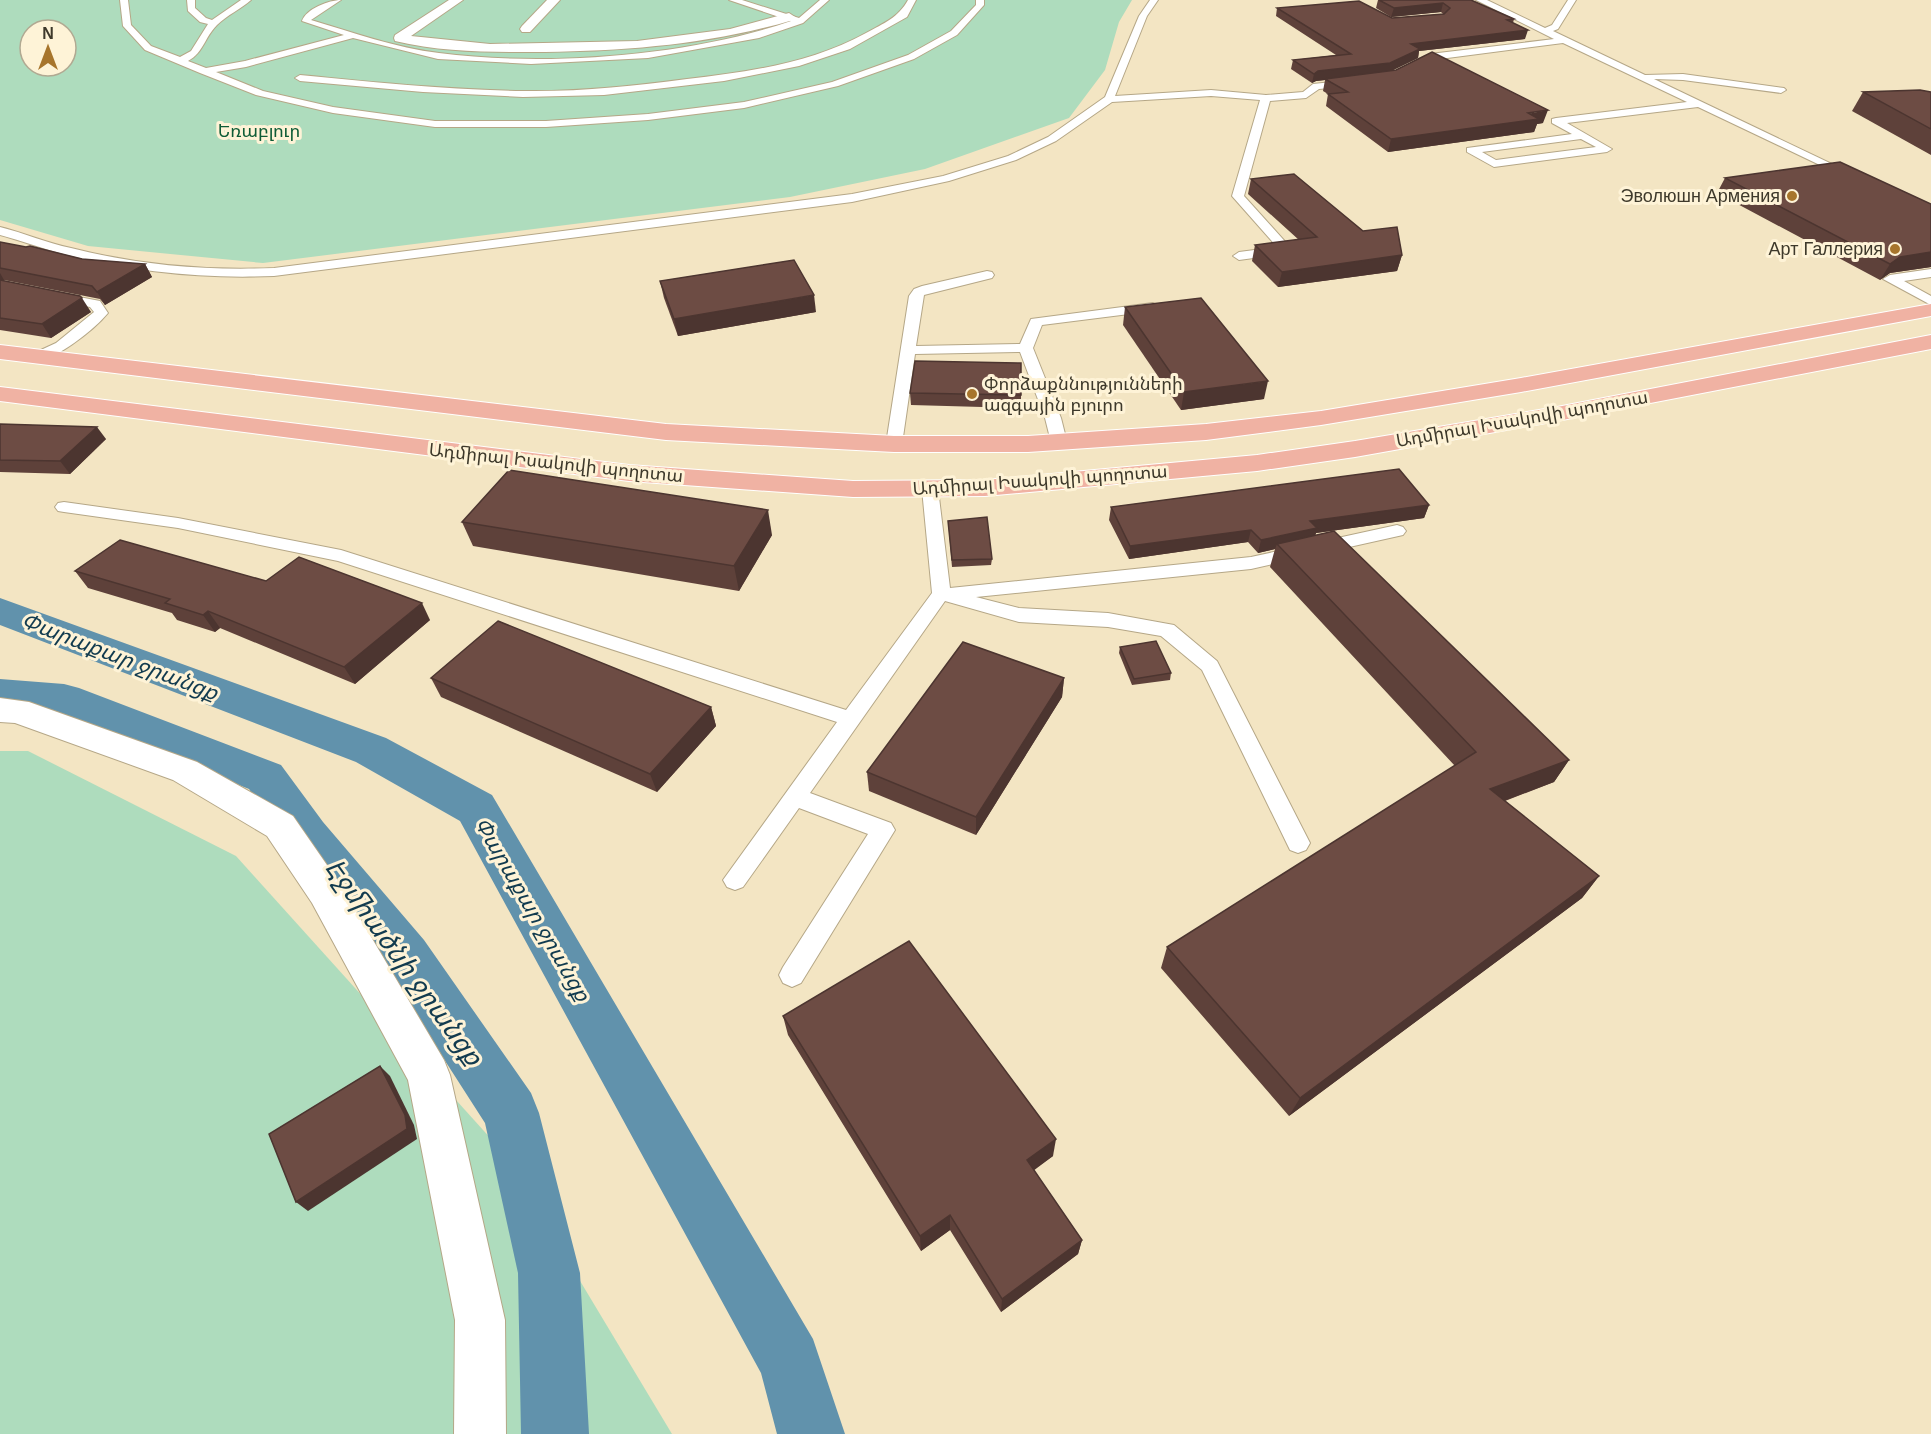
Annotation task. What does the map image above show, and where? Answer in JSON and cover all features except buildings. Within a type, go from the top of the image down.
[{"type":"highway","name":"Ադմիրալ Իսակովի պողոտա","points":[[0,352],[666,432],[894,444],[1028,444],[1206,432],[1327,417],[1521,385],[1931,310]]},
{"type":"highway","name":"Ադմիրալ Իսակովի պողոտա","points":[[0,393],[629,474],[853,489],[930,489],[1036,483],[1257,462],[1355,448],[1557,414],[1931,342]]},
{"type":"highway","points":[[1028,444],[1036,483]]},
{"type":"street","points":[[457,0],[400,38],[426,44],[474,47],[576,48],[704,37],[794,19]]},
{"type":"street","points":[[546,29],[521,29],[554,0]]},
{"type":"street","points":[[740,14],[759,9]]},
{"type":"street","points":[[416,29],[439,29]]},
{"type":"street","points":[[0,710],[17,711],[185,771],[280,826],[325,892],[429,1075],[480,1320],[480,1434]]},
{"type":"lane","points":[[124,0],[127,26],[148,48],[180,62],[260,93],[333,110],[435,124],[546,124],[648,117],[744,105],[835,84],[911,57],[954,33],[980,5],[980,0]]},
{"type":"lane","points":[[191,0],[191,9],[203,20],[213,22]]},
{"type":"lane","points":[[180,62],[195,53],[213,22],[248,0]]},
{"type":"lane","points":[[337,0],[307,17],[306,21],[385,44],[438,56],[531,61],[648,55],[756,36],[794,19],[825,0]]},
{"type":"lane","points":[[733,0],[794,19]]},
{"type":"lane","points":[[300,78],[423,89],[523,94],[604,92],[724,78],[796,64],[847,47],[904,15],[912,0]]},
{"type":"lane","points":[[1109,99],[1143,16],[1154,0]]},
{"type":"lane","points":[[1467,0],[1482,1],[1857,178]]},
{"type":"lane","points":[[1545,31],[1555,27],[1572,0]]},
{"type":"lane","points":[[203,71],[246,64],[353,34]]},
{"type":"lane","points":[[1400,73],[1430,57],[1564,40]]},
{"type":"lane","points":[[1639,75],[1683,77],[1781,90]]},
{"type":"lane","points":[[0,231],[69,252],[134,264],[216,273],[274,272],[852,198],[945,179],[1012,159],[1052,139],[1109,99],[1211,93],[1266,98],[1306,95],[1316,86],[1358,82]]},
{"type":"lane","points":[[1239,256],[1286,250],[1238,196],[1266,98]]},
{"type":"lane","points":[[1582,136],[1471,150],[1494,164],[1607,149],[1556,122],[1698,104]]},
{"type":"lane","points":[[0,242],[15,235]]},
{"type":"lane","points":[[1931,273],[1890,279],[1931,301]]},
{"type":"lane","points":[[894,444],[910,350],[916,296],[919,292],[987,275]]},
{"type":"lane","points":[[35,358],[61,346],[101,313],[95,304],[49,295]]},
{"type":"lane","points":[[1059,442],[1053,418],[1026,348],[1036,322],[1168,305]]},
{"type":"lane","points":[[910,350],[1026,348]]},
{"type":"lane","points":[[735,880],[941,594],[930,489]]},
{"type":"lane","points":[[64,507],[178,523],[341,556],[851,719]]},
{"type":"lane","points":[[941,594],[1251,563],[1397,531]]},
{"type":"lane","points":[[941,594],[1018,615],[1108,620],[1167,630],[1210,666],[1298,843]]},
{"type":"lane","points":[[792,975],[883,830],[795,797]]},
{"type":"green space","name":"Եռաբլուր","points":[[0,0],[1132,0],[1119,22],[1105,70],[1069,118],[925,169],[790,197],[263,263],[88,246],[0,220]]},
{"type":"green space","points":[[0,751],[28,751],[236,856],[502,1151],[672,1434],[0,1434]]},
{"type":"waterway","name":"Փարաքար ջրանցք","points":[[0,611],[371,750],[476,808],[790,1362],[811,1434]]},
{"type":"waterway","name":"Էջմիածնի ջրանցք","points":[[0,694],[64,699],[265,777],[307,835],[406,956],[511,1113],[549,1273],[555,1434]]},
{"type":"place","name":"Эволюшн Армения","points":[[1792,196]]},
{"type":"place","name":"Арт Галлерия","points":[[1895,249]]},
{"type":"place","name":"Փորձաքննությունների ազգային բյուրո","points":[[972,394]]}]
